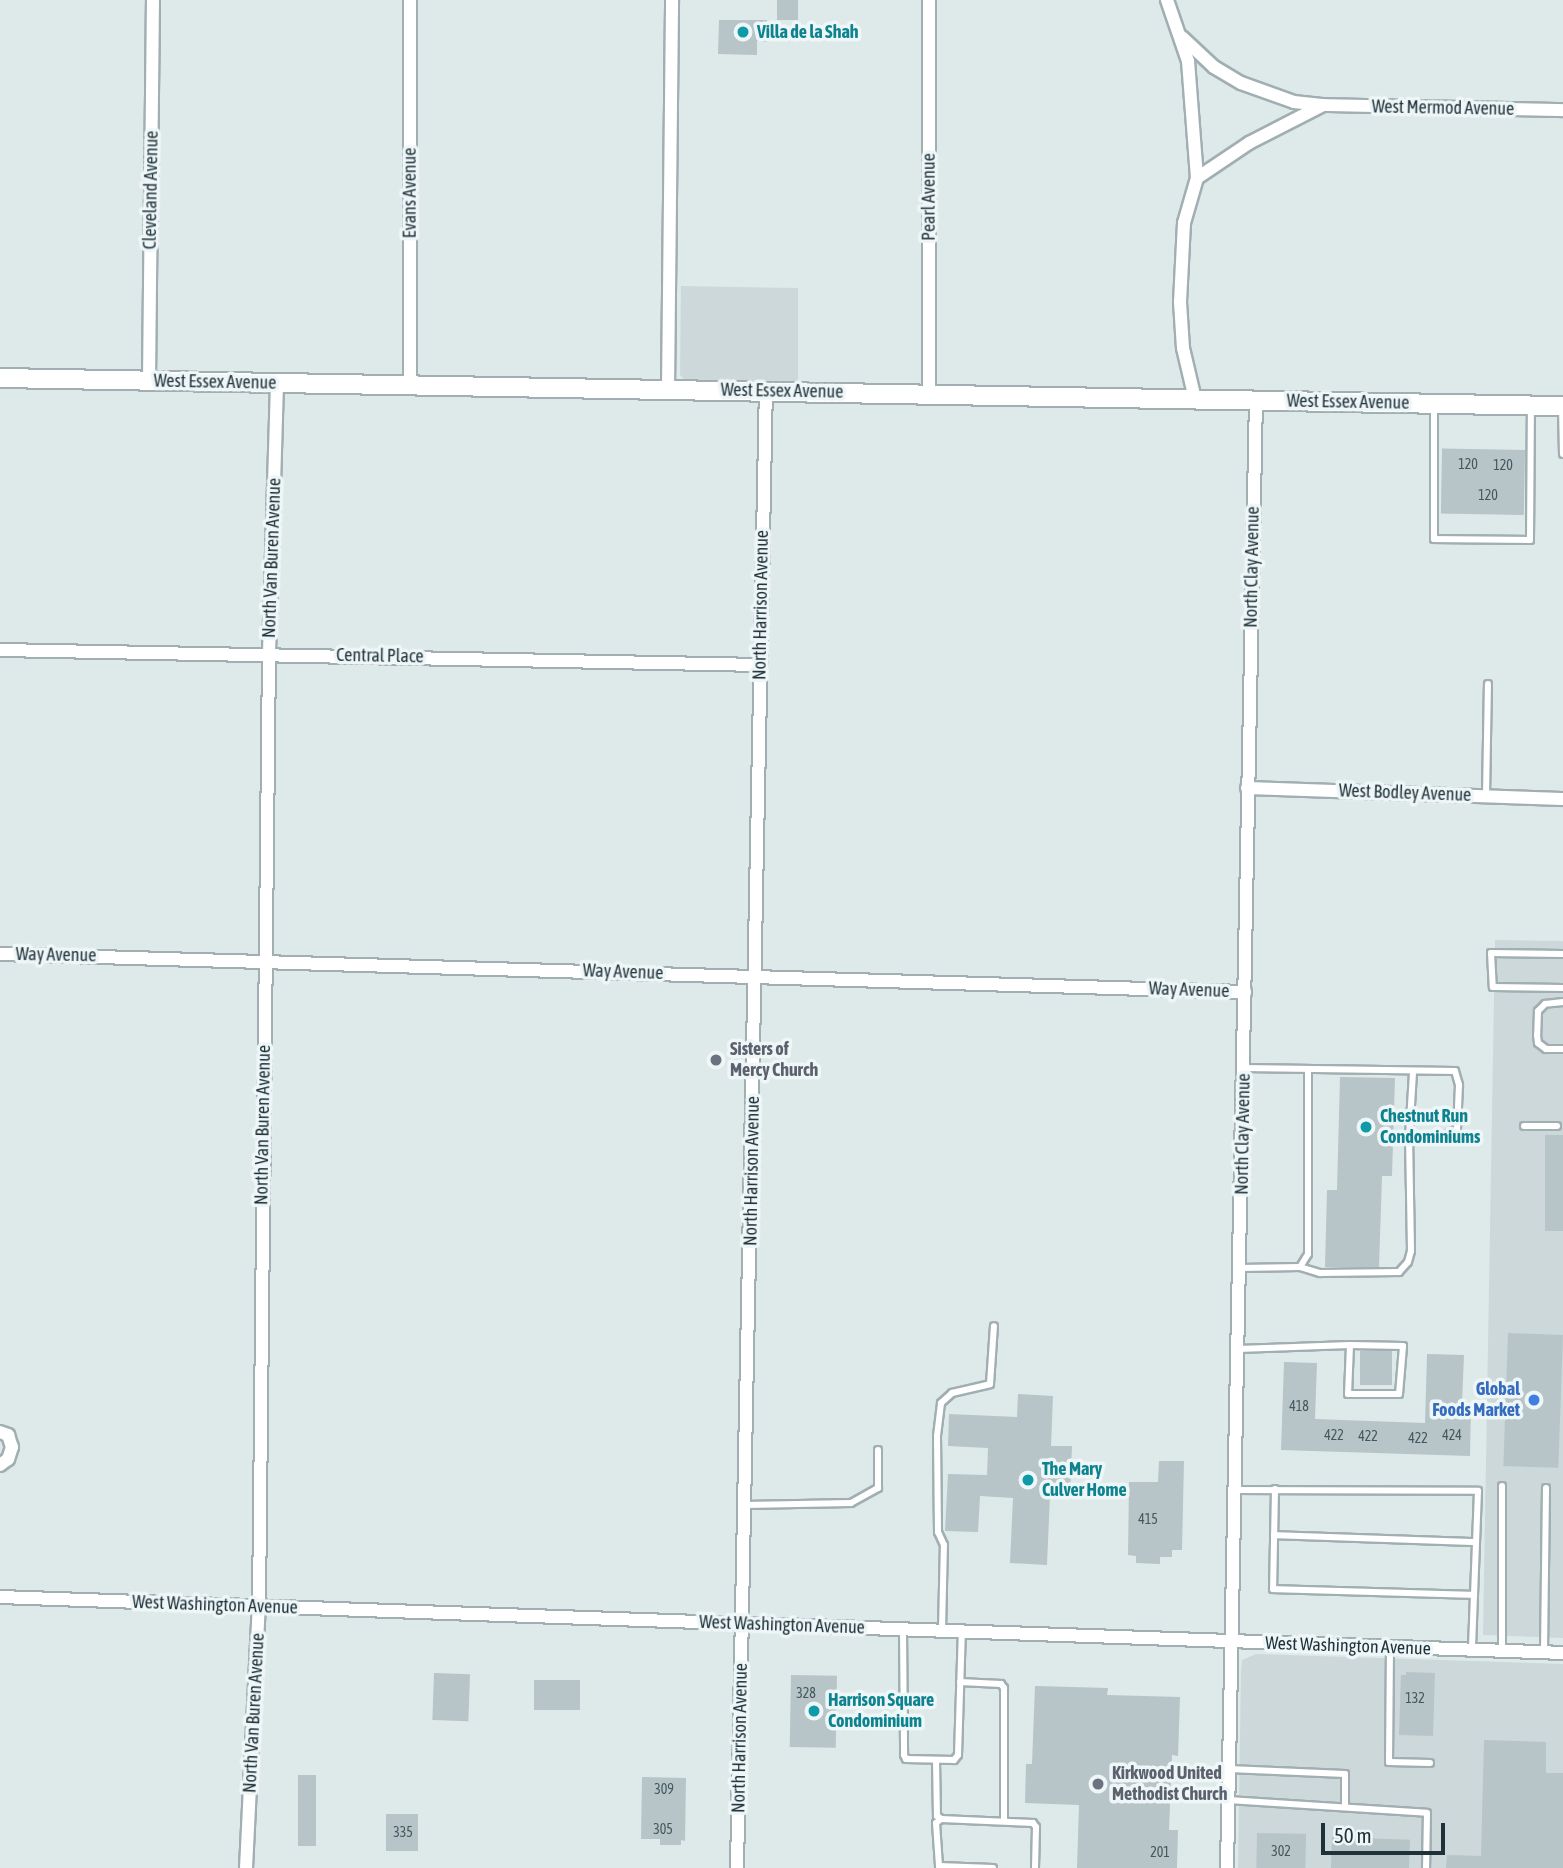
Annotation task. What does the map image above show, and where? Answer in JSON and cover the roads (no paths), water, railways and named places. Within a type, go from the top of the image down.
[{"type":"street","name":"Cleveland Avenue","points":[[149,380],[153,0]]},
{"type":"street","name":"Evans Avenue","points":[[410,0],[410,385]]},
{"type":"street","points":[[668,389],[672,0]]},
{"type":"street","name":"Pearl Avenue","points":[[929,0],[929,394]]},
{"type":"street","points":[[1167,0],[1188,61],[1197,178],[1184,223],[1180,302],[1183,348],[1195,399]]},
{"type":"street","name":"West Mermod Avenue","points":[[1179,35],[1214,67],[1241,83],[1294,102],[1323,105],[1563,110]]},
{"type":"street","name":"West Mermod Avenue","points":[[1197,178],[1249,143],[1323,105]]},
{"type":"street","name":"West Essex Avenue","points":[[0,378],[1562,405]]},
{"type":"street","name":"North Van Buren Avenue","points":[[246,1868],[259,1606],[269,653],[277,383]]},
{"type":"street","name":"North Harrison Avenue","points":[[737,1868],[766,391]]},
{"type":"street","name":"North Clay Avenue","points":[[1227,1868],[1256,400]]},
{"type":"street","name":"Central Place","points":[[0,650],[269,653],[760,665]]},
{"type":"street","name":"West Bodley Avenue","points":[[1247,788],[1563,799]]},
{"type":"street","name":"Way Avenue","points":[[0,954],[1245,992]]},
{"type":"street","points":[[0,1432],[8,1435],[12,1447],[8,1460],[0,1465]]},
{"type":"street","name":"West Washington Avenue","points":[[0,1597],[1563,1653]]},
{"type":"lane","points":[[1434,403],[1434,539],[1530,540],[1531,405]]},
{"type":"lane","points":[[1562,405],[1563,454]]},
{"type":"lane","points":[[1486,796],[1488,684]]},
{"type":"lane","points":[[1563,954],[1491,953],[1493,987],[1563,988]]},
{"type":"lane","points":[[1563,1002],[1545,1004],[1538,1011],[1537,1035],[1538,1043],[1546,1049],[1563,1049]]},
{"type":"lane","points":[[1244,1068],[1455,1071],[1459,1085],[1457,1129],[1438,1139],[1409,1138]]},
{"type":"lane","points":[[1300,1267],[1308,1254],[1308,1069]]},
{"type":"lane","points":[[1240,1268],[1300,1267],[1320,1273],[1399,1272],[1408,1262],[1411,1251],[1409,1138],[1413,1072]]},
{"type":"lane","points":[[1524,1126],[1557,1126]]},
{"type":"lane","points":[[942,1630],[944,1545],[938,1532],[937,1436],[941,1404],[952,1393],[990,1384],[994,1326]]},
{"type":"lane","points":[[1238,1349],[1350,1345],[1403,1346],[1399,1394],[1348,1394],[1350,1345]]},
{"type":"lane","points":[[745,1505],[851,1503],[878,1488],[878,1450]]},
{"type":"lane","points":[[1502,1486],[1502,1651]]},
{"type":"lane","points":[[1544,1652],[1546,1488]]},
{"type":"lane","points":[[1275,1489],[1273,1589],[1475,1595]]},
{"type":"lane","points":[[1235,1490],[1478,1491],[1472,1650]]},
{"type":"lane","points":[[1274,1535],[1476,1542]]},
{"type":"lane","points":[[903,1629],[904,1755],[906,1759],[936,1760],[954,1760],[958,1755],[962,1630]]},
{"type":"lane","points":[[1390,1647],[1389,1762],[1430,1763]]},
{"type":"lane","points":[[960,1682],[1001,1684],[1003,1688],[1003,1821]]},
{"type":"lane","points":[[936,1760],[937,1816],[941,1819]]},
{"type":"lane","points":[[1229,1769],[1345,1774],[1345,1807]]},
{"type":"lane","points":[[1228,1800],[1427,1813],[1426,1868]]},
{"type":"lane","points":[[993,1868],[939,1866],[936,1822],[941,1819],[1033,1822],[1036,1827],[1035,1868]]},
{"type":"place","name":"Villa de la Shah","points":[[743,32]]},
{"type":"place","name":"Sisters of Mercy Church","points":[[716,1060]]},
{"type":"place","name":"Chestnut Run Condominiums","points":[[1366,1127]]},
{"type":"place","name":"Global Foods Market","points":[[1534,1400]]},
{"type":"place","name":"The Mary Culver Home","points":[[1028,1480]]},
{"type":"place","name":"Harrison Square Condominium","points":[[814,1711]]},
{"type":"place","name":"Kirkwood United Methodist Church","points":[[1098,1784]]}]
